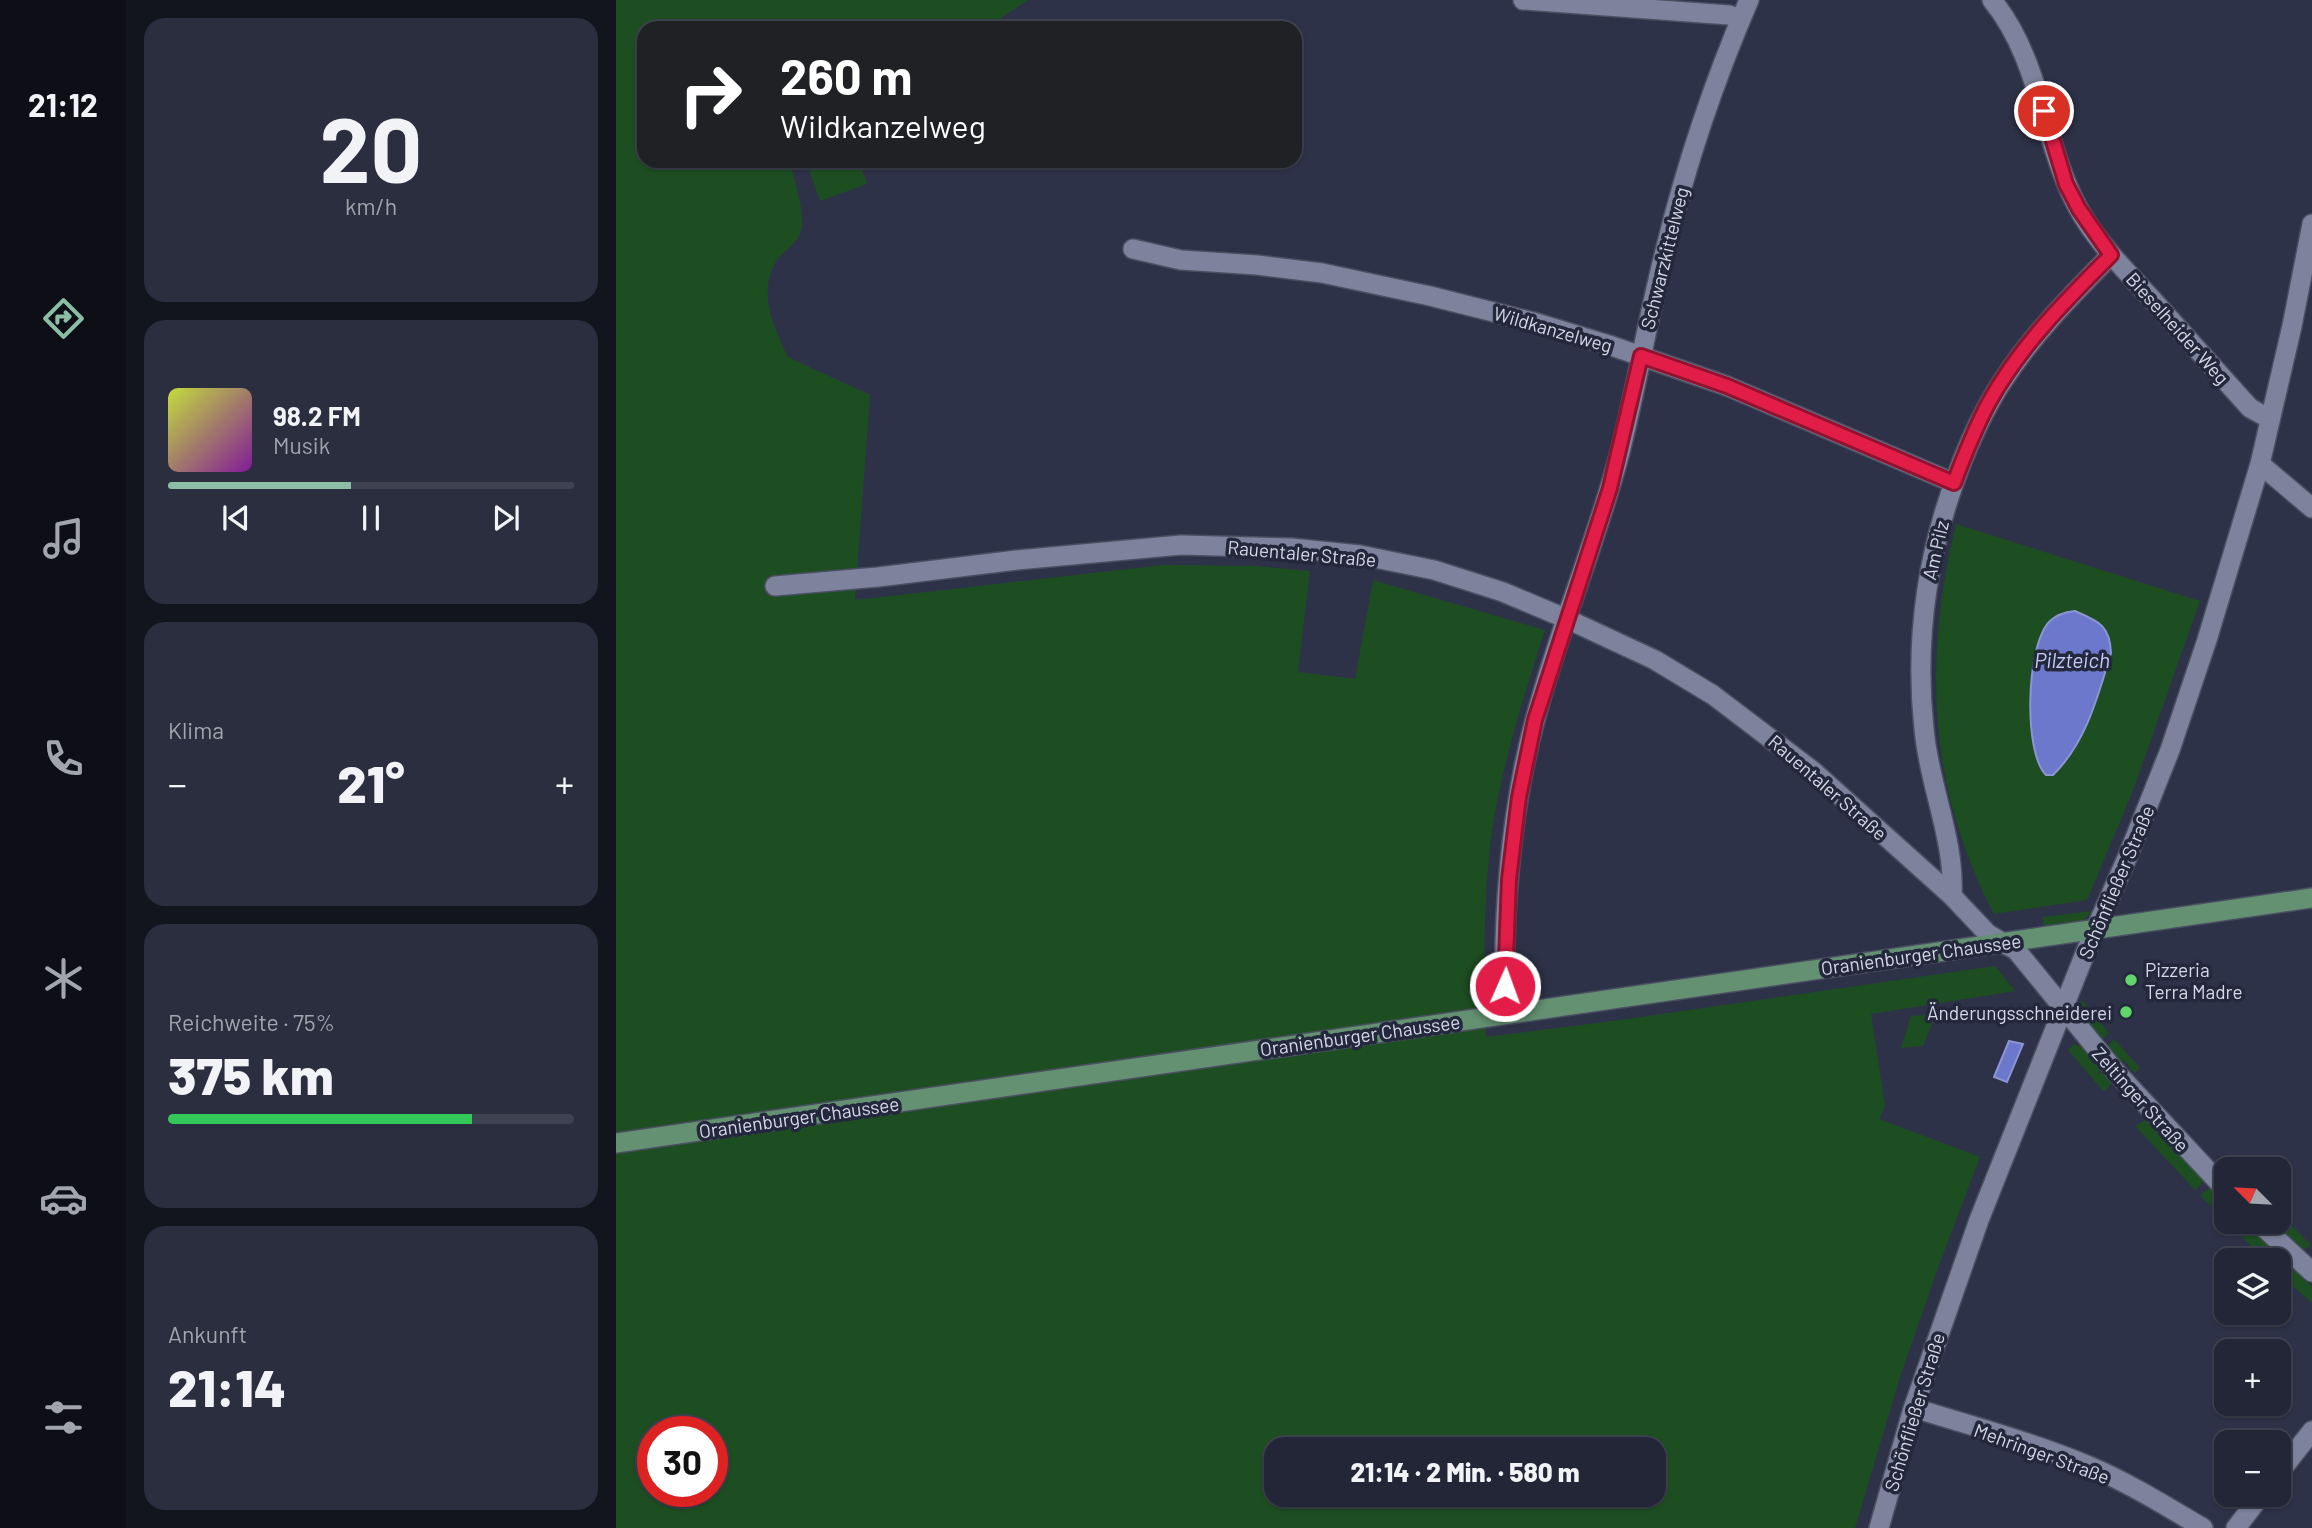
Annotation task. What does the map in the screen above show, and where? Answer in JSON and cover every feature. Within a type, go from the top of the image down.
[{"type":"main road","name":"Oranienburger Chaussee","points":[[616,1143],[2312,898]]},
{"type":"street","points":[[1523,0],[1729,15],[1741,19]]},
{"type":"street","name":"Schwarzkittelweg","points":[[1506,1014],[1509,879],[1519,797],[1535,720],[1610,488],[1682,182],[1711,96],[1749,0]]},
{"type":"street","name":"Bieselheider Weg","points":[[1992,0],[2001,10],[2028,63],[2066,184],[2079,209],[2111,255],[2250,408],[2270,419]]},
{"type":"street","name":"Schönfließer Straße","points":[[1879,1528],[1914,1408],[1979,1220],[2170,750],[2207,640],[2260,464],[2312,224]]},
{"type":"street","name":"Wildkanzelweg","points":[[1133,249],[1181,260],[1322,273],[1537,323],[1727,386],[1954,483]]},
{"type":"street","name":"Am Pilz","points":[[1952,895],[1951,854],[1927,758],[1920,670],[1926,590],[1934,545],[1954,483],[1988,405],[2003,380],[2039,331],[2111,255]]},
{"type":"street","points":[[2260,464],[2312,508]]},
{"type":"street","name":"Rauentaler Straße","points":[[775,586],[1181,545],[1282,548],[1360,555],[1434,570],[1503,592],[1567,618],[1655,660],[1713,695],[1813,771],[1952,895],[1988,934],[2003,943]]},
{"type":"street","name":"Zeltinger Straße","points":[[2003,943],[2016,950],[2115,1071],[2214,1177]]},
{"type":"street","points":[[2271,1234],[2312,1272]]},
{"type":"street","name":"Mehringer Straße","points":[[1914,1408],[2088,1466],[2157,1500],[2203,1528]]},
{"type":"street","points":[[2291,1458],[2312,1431]]},
{"type":"street","points":[[2236,1528],[2252,1507]]},
{"type":"green space","points":[[616,0],[1028,0],[996,21],[637,21],[637,168],[791,168],[800,199],[802,227],[798,238],[778,259],[770,275],[768,299],[773,323],[788,357],[870,395],[855,600],[1163,565],[1256,566],[1310,571],[1298,672],[1355,679],[1373,580],[1545,630],[1507,759],[1491,838],[1485,937],[1486,1037],[1995,966],[2015,991],[1871,1014],[1885,1106],[1879,1119],[1980,1157],[1901,1374],[1855,1528],[616,1528]]},
{"type":"green space","points":[[808,168],[861,168],[867,184],[820,201]]},
{"type":"green space","points":[[1956,524],[2200,601],[2132,793],[2087,900],[1994,914],[1972,867],[1944,771],[1938,723],[1936,674],[1945,575]],"holes":[[[2049,622],[2046,775],[2036,754],[2031,694],[2038,651]]]},
{"type":"green space","points":[[2092,911],[2083,920],[2044,926],[2043,917]]},
{"type":"green space","points":[[2082,1000],[2109,1033],[2101,1040],[2077,1010]]},
{"type":"green space","points":[[1936,1014],[1923,1046],[1901,1048],[1911,1016]]},
{"type":"green space","points":[[2114,1039],[2140,1068],[2134,1073],[2124,1060],[2121,1063],[2107,1047]]},
{"type":"green space","points":[[2074,1044],[2083,1048],[2101,1070],[2099,1074],[2103,1072],[2112,1083],[2104,1092],[2068,1050]]},
{"type":"green space","points":[[2146,1120],[2204,1181],[2195,1190],[2135,1126]]},
{"type":"green space","points":[[2210,1188],[2214,1192],[2214,1209],[2200,1195]]},
{"type":"green space","points":[[2291,1225],[2311,1245],[2302,1251],[2284,1234],[2291,1234]]},
{"type":"green space","points":[[2256,1234],[2271,1248],[2253,1248],[2242,1237]]},
{"type":"green space","points":[[2295,1271],[2312,1287],[2312,1303],[2291,1284],[2291,1273]]},
{"type":"water","name":"Pilzteich","points":[[2075,611],[2101,625],[2108,636],[2111,653],[2096,702],[2082,734],[2053,775],[2046,775],[2039,763],[2034,744],[2030,698],[2032,674],[2042,633],[2050,621]]},
{"type":"water","points":[[2009,1041],[2023,1044],[2007,1082],[1994,1077]]},
{"type":"place","name":"Pizzeria Terra Madre","points":[[2131,980]]},
{"type":"place","name":"Änderungsschneiderei","points":[[2126,1012]]},
{"type":"route","points":[[1505,986],[1509,879],[1519,797],[1535,720],[1610,488],[1641,356],[1727,386],[1954,483],[1988,405],[2003,380],[2039,331],[2111,255],[2079,209],[2066,184],[2044,111]]}]
